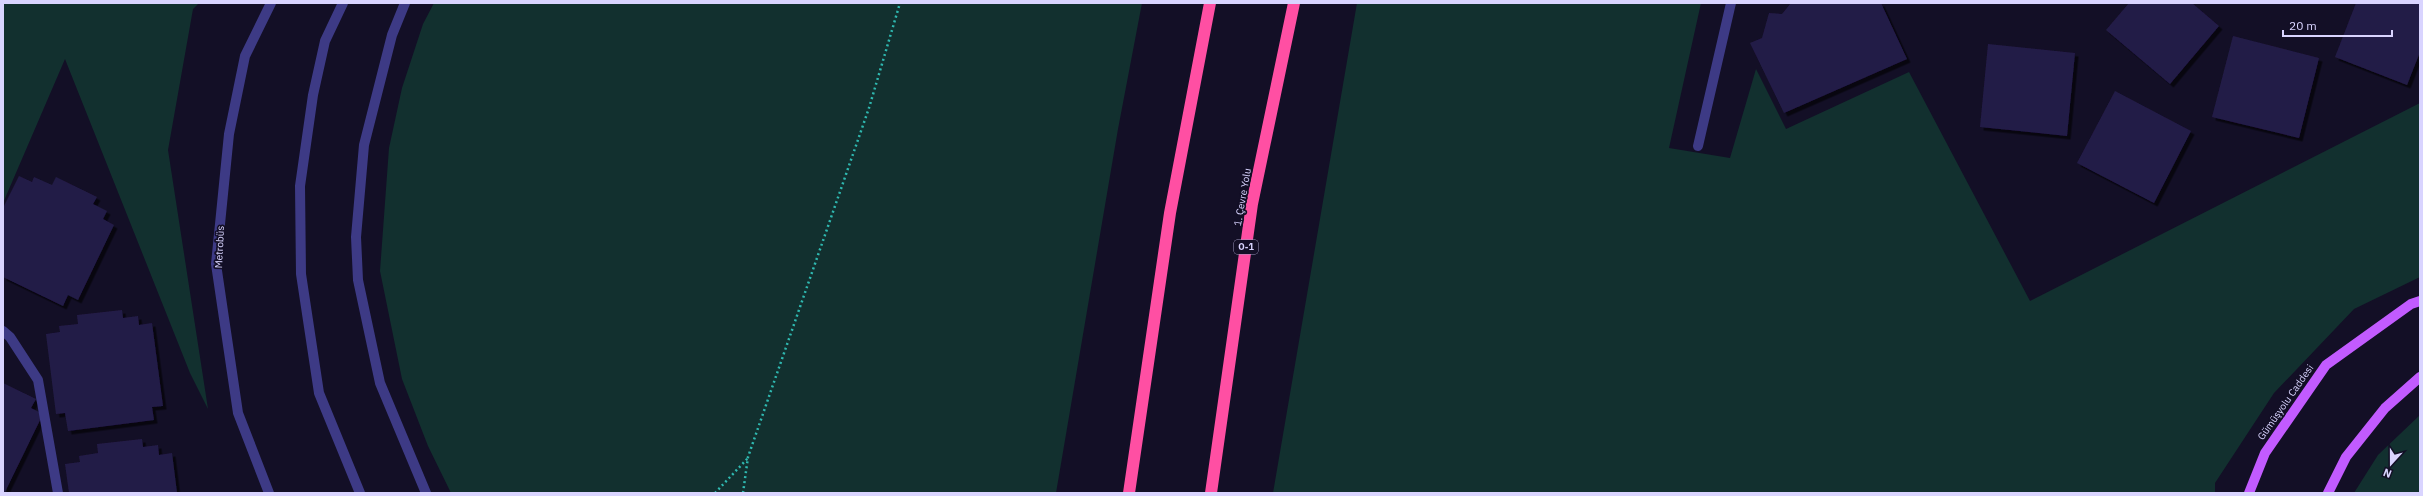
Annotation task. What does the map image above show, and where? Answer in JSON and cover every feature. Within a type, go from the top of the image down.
[{"type":"highway","points":[[1129,493],[1170,213],[1210,3]]},
{"type":"highway","name":"1. Çevre Yolu","points":[[1211,493],[1252,204],[1294,3]]},
{"type":"main road","name":"Gümüşyolu Caddesi","points":[[2249,493],[2265,453],[2326,365],[2411,304],[2420,301]]},
{"type":"main road","points":[[2328,493],[2351,451],[2385,408],[2420,377]]},
{"type":"street","name":"Metrobüs","points":[[269,493],[238,413],[216,264],[229,134],[245,56],[272,3]]},
{"type":"street","points":[[343,3],[325,41],[312,95],[300,186],[301,274],[319,394],[360,493]]},
{"type":"street","points":[[405,3],[392,35],[364,145],[356,245],[358,280],[380,383],[426,493]]},
{"type":"street","points":[[1698,146],[1732,3]]},
{"type":"street","points":[[3,331],[10,336],[38,380],[58,493]]},
{"type":"path","points":[[742,493],[748,457],[869,108],[900,3]]},
{"type":"path","points":[[715,493],[748,457]]},
{"type":"green space","points":[[3,3],[199,3],[193,9],[168,150],[208,409],[190,373],[65,59],[3,203]]},
{"type":"green space","points":[[434,3],[1142,3],[1118,129],[1056,493],[451,493],[428,446],[402,379],[380,271],[389,148],[402,88],[423,24]]},
{"type":"green space","points":[[1357,3],[1701,3],[1669,148],[1730,158],[1756,69],[1786,129],[1909,72],[2030,301],[2420,103],[2420,277],[2354,309],[2274,393],[2215,483],[2215,493],[1273,493]]},
{"type":"green space","points":[[2420,415],[2420,493],[2354,493],[2378,455]]},
{"type":"building","points":[[1791,3],[1881,3],[1907,59],[1784,113],[1750,43],[1762,38],[1769,13],[1782,14]]},
{"type":"building","points":[[2129,3],[2192,3],[2219,26],[2170,84],[2106,30]]},
{"type":"building","points":[[2356,3],[2420,3],[2420,52],[2407,85],[2335,57]]},
{"type":"building","points":[[2233,36],[2319,58],[2299,138],[2212,117]]},
{"type":"building","points":[[1988,44],[2075,53],[2067,136],[1980,127]]},
{"type":"building","points":[[2115,91],[2191,131],[2154,203],[2077,163]]},
{"type":"building","points":[[19,176],[32,182],[34,177],[52,185],[56,177],[97,197],[93,204],[107,211],[103,219],[114,225],[78,300],[68,295],[63,306],[3,277],[3,208]]},
{"type":"building","points":[[122,310],[123,318],[138,316],[139,325],[152,323],[163,406],[152,407],[154,420],[68,431],[65,413],[56,414],[46,334],[60,332],[59,326],[78,324],[77,315]]},
{"type":"building","points":[[3,383],[36,399],[31,408],[43,414],[5,492],[3,491]]},
{"type":"building","points":[[142,439],[143,447],[158,445],[159,455],[172,453],[177,493],[69,493],[65,464],[80,462],[79,456],[98,453],[97,444]]}]
